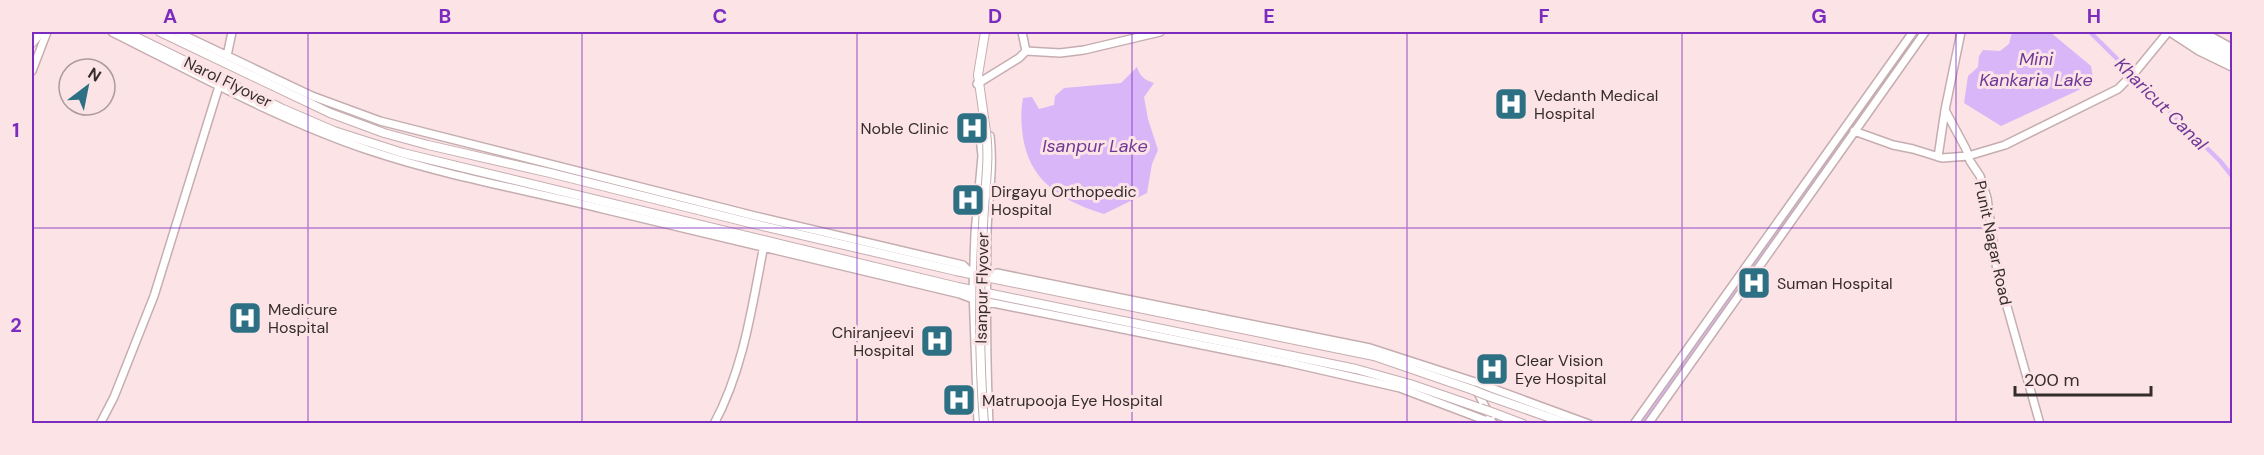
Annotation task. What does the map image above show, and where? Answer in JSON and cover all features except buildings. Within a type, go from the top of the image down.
[{"type":"main road","points":[[32,43],[40,32]]},
{"type":"main road","name":"Narol Flyover","points":[[126,32],[330,132],[380,150],[478,172],[973,295],[1356,369],[1410,384],[1480,408],[1493,421],[1523,423]]},
{"type":"main road","name":"Narol Flyover","points":[[160,32],[311,105],[374,129],[466,153],[986,274],[1374,356],[1569,423]]},
{"type":"main road","points":[[983,121],[978,75],[984,32]]},
{"type":"main road","name":"Isanpur Flyover","points":[[981,423],[977,298],[986,159],[983,121]]},
{"type":"main road","name":"Isanpur Flyover","points":[[981,423],[980,298],[988,160],[983,121]]},
{"type":"main road","points":[[1187,318],[1205,315]]},
{"type":"main road","points":[[1356,369],[1358,353]]},
{"type":"street","points":[[32,71],[47,32]]},
{"type":"street","points":[[112,32],[219,86],[330,132]]},
{"type":"street","points":[[177,32],[312,96],[357,113],[418,133],[536,160],[724,212]]},
{"type":"street","points":[[226,56],[232,32]]},
{"type":"street","points":[[1022,32],[1026,51]]},
{"type":"street","points":[[978,84],[1026,51],[1060,53],[1084,50],[1160,32]]},
{"type":"street","points":[[1634,423],[1912,32]]},
{"type":"street","points":[[1647,423],[1925,32]]},
{"type":"street","points":[[1938,157],[1961,32]]},
{"type":"street","points":[[1854,131],[1893,146],[1942,158],[1968,156],[2005,145],[2118,89],[2169,32],[2199,51],[2232,67]]},
{"type":"street","points":[[2182,32],[2232,61]]},
{"type":"street","points":[[2192,32],[2232,55]]},
{"type":"street","points":[[2203,32],[2232,48]]},
{"type":"street","points":[[100,423],[114,397],[154,296],[219,86]]},
{"type":"street","name":"Punit Nagar Road","points":[[1945,110],[1980,176],[1987,198],[1997,271],[2040,423]]},
{"type":"street","points":[[357,113],[374,129]]},
{"type":"street","points":[[981,423],[973,295],[982,156],[980,127],[983,121],[988,127],[992,156],[985,297],[989,423]]},
{"type":"street","points":[[466,153],[468,144]]},
{"type":"street","points":[[497,160],[498,151]]},
{"type":"street","points":[[534,169],[536,160]]},
{"type":"street","points":[[1800,191],[1808,196]]},
{"type":"street","points":[[809,233],[963,265],[974,271]]},
{"type":"street","points":[[714,423],[729,394],[745,343],[764,244],[960,294],[973,295]]},
{"type":"street","points":[[986,274],[997,273],[1153,308],[1205,315],[1370,348],[1472,381],[1589,423]]},
{"type":"street","points":[[985,297],[1400,388],[1493,421]]},
{"type":"street","points":[[1472,381],[1493,421]]},
{"type":"water","name":"Mini Kankaria Lake","points":[[2012,32],[2050,32],[2091,66],[2094,83],[2001,126],[1964,103],[1968,76],[1978,67],[1979,56],[1983,50],[2000,51],[2009,44]]},
{"type":"water","name":"Isanpur Lake","points":[[1137,67],[1143,77],[1154,83],[1144,97],[1158,150],[1152,164],[1147,193],[1104,214],[1066,198],[1048,186],[1035,170],[1027,154],[1023,135],[1021,115],[1023,98],[1032,97],[1039,109],[1054,105],[1055,96],[1064,88],[1121,83]]},
{"type":"waterway","points":[[1642,424],[1921,32]]},
{"type":"waterway","name":"Kharicut Canal","points":[[2090,32],[2220,161],[2232,176]]},
{"type":"place","name":"Vedanth Medical Hospital","points":[[1511,104]]},
{"type":"place","name":"Noble Clinic","points":[[972,128]]},
{"type":"place","name":"Dirgayu Orthopedic Hospital","points":[[968,200]]},
{"type":"place","name":"Suman Hospital","points":[[1754,283]]},
{"type":"place","name":"Medicure Hospital","points":[[245,318]]},
{"type":"place","name":"Chiranjeevi Hospital","points":[[937,341]]},
{"type":"place","name":"Clear Vision Eye Hospital","points":[[1492,369]]},
{"type":"place","name":"Matrupooja Eye Hospital","points":[[959,400]]}]
